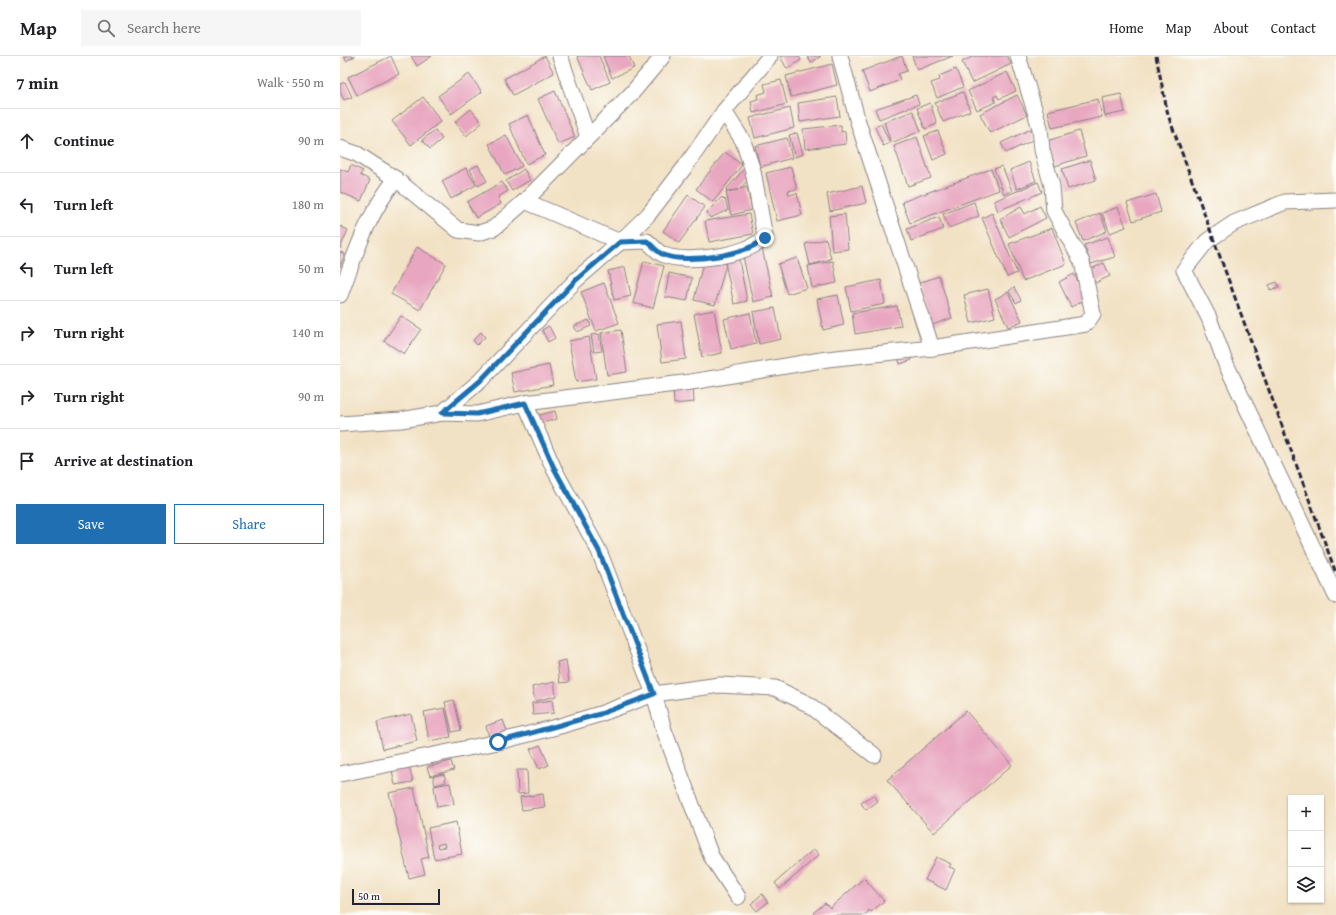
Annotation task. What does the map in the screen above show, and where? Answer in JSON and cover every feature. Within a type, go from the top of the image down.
[{"type":"street","points":[[560,56],[588,137]]},
{"type":"street","points":[[340,148],[357,154],[396,179],[458,230],[479,233],[494,228],[525,200],[632,93],[663,56]]},
{"type":"street","points":[[442,413],[480,381],[576,280],[620,242],[652,209],[685,167],[724,111],[770,56]]},
{"type":"street","points":[[840,56],[858,122],[932,348]]},
{"type":"street","points":[[340,424],[401,420],[442,413],[477,414],[525,403],[691,382],[827,359],[932,348],[1086,324],[1093,314],[1082,262],[1054,211],[1052,186],[1042,150],[1040,128],[1018,56]]},
{"type":"street","points":[[525,200],[620,242],[647,241],[662,255],[690,259],[732,252],[753,246],[765,238],[753,171],[743,141],[724,111]]},
{"type":"street","points":[[340,295],[364,231],[383,195],[396,179]]},
{"type":"street","points":[[1336,200],[1285,202],[1234,223],[1207,241],[1184,270],[1210,318],[1225,362],[1336,596]]},
{"type":"street","points":[[525,403],[554,468],[599,551],[654,694],[664,730],[711,856],[738,897]]},
{"type":"street","points":[[340,774],[498,742],[553,728],[600,714],[654,694],[720,685],[775,688],[808,704],[874,755]]},
{"type":"building","points":[[344,56],[355,56],[346,61]]},
{"type":"building","points":[[391,56],[399,74],[357,95],[348,77]]},
{"type":"building","points":[[411,56],[432,56],[417,66]]},
{"type":"building","points":[[545,56],[554,73],[513,95],[504,79]]},
{"type":"building","points":[[577,56],[599,56],[610,82],[592,90]]},
{"type":"building","points":[[603,56],[629,56],[634,68],[612,78]]},
{"type":"building","points":[[780,56],[799,56],[801,60],[787,69]]},
{"type":"building","points":[[807,56],[821,56],[811,63]]},
{"type":"building","points":[[902,56],[907,71],[898,74],[900,80],[870,92],[862,71]]},
{"type":"building","points":[[912,56],[953,56],[917,70]]},
{"type":"building","points":[[974,56],[1007,56],[1011,64],[972,83],[962,62]]},
{"type":"building","points":[[832,64],[837,85],[791,97],[786,76]]},
{"type":"building","points":[[956,69],[963,87],[937,98],[931,83],[940,80],[939,76]]},
{"type":"building","points":[[1007,72],[1016,91],[999,99],[997,95],[993,97],[996,102],[977,110],[968,91]]},
{"type":"building","points":[[469,74],[482,92],[451,114],[438,96]]},
{"type":"building","points":[[781,80],[787,104],[753,113],[751,101],[758,99],[757,95],[766,92],[764,84]]},
{"type":"building","points":[[345,82],[352,97],[344,100],[340,92],[340,84]]},
{"type":"building","points":[[555,91],[575,137],[558,144],[538,99]]},
{"type":"building","points":[[963,92],[970,111],[943,122],[935,103]]},
{"type":"building","points":[[1121,94],[1125,112],[1105,116],[1102,98]]},
{"type":"building","points":[[916,95],[919,104],[879,119],[875,109]]},
{"type":"building","points":[[1017,95],[1027,115],[990,133],[980,114]]},
{"type":"building","points":[[423,97],[441,121],[411,145],[392,121]]},
{"type":"building","points":[[837,97],[840,116],[800,122],[798,103]]},
{"type":"building","points":[[1098,99],[1102,117],[1052,128],[1048,111]]},
{"type":"building","points":[[930,103],[937,124],[925,129],[917,108]]},
{"type":"building","points":[[790,108],[794,128],[755,138],[750,118]]},
{"type":"building","points":[[471,109],[482,123],[466,136],[455,122]]},
{"type":"building","points":[[913,111],[921,131],[891,143],[884,122]]},
{"type":"building","points":[[528,115],[545,155],[526,164],[509,124]]},
{"type":"building","points":[[881,124],[890,143],[883,146],[875,127]]},
{"type":"building","points":[[841,125],[841,132],[845,131],[846,144],[805,149],[803,129]]},
{"type":"building","points":[[1031,129],[1035,139],[1006,153],[1001,143]]},
{"type":"building","points":[[435,130],[442,139],[430,149],[422,140]]},
{"type":"building","points":[[938,131],[947,154],[933,160],[924,136]]},
{"type":"building","points":[[1079,131],[1086,156],[1055,166],[1047,141]]},
{"type":"building","points":[[797,133],[803,154],[795,157],[789,135]]},
{"type":"building","points":[[506,135],[522,166],[505,175],[489,144]]},
{"type":"building","points":[[917,137],[931,178],[908,186],[894,146]]},
{"type":"building","points":[[787,138],[792,158],[760,167],[755,146]]},
{"type":"building","points":[[725,152],[742,165],[713,202],[696,189]]},
{"type":"building","points":[[1090,160],[1096,180],[1068,189],[1062,169]]},
{"type":"building","points":[[1029,162],[1036,181],[1017,189],[1010,170]]},
{"type":"building","points":[[351,165],[363,171],[360,175],[370,180],[361,201],[340,192],[340,169],[348,172]]},
{"type":"building","points":[[478,165],[487,181],[478,186],[470,169]]},
{"type":"building","points":[[1002,166],[1012,191],[1004,194],[994,169]]},
{"type":"building","points":[[791,167],[797,189],[788,191],[789,195],[797,193],[802,215],[777,221],[766,173]]},
{"type":"building","points":[[466,168],[476,185],[451,199],[442,181]]},
{"type":"building","points":[[524,169],[530,180],[512,191],[506,181]]},
{"type":"building","points":[[744,169],[749,179],[740,189],[747,187],[752,210],[731,215],[726,192],[738,190],[726,190]]},
{"type":"building","points":[[991,169],[999,190],[910,223],[902,202]]},
{"type":"building","points":[[502,182],[508,191],[498,197],[501,204],[476,218],[467,202]]},
{"type":"building","points":[[1038,182],[1042,192],[998,211],[994,201]]},
{"type":"building","points":[[862,186],[866,203],[830,211],[827,194]]},
{"type":"building","points":[[1156,194],[1161,212],[1133,221],[1127,203]]},
{"type":"building","points":[[688,195],[705,207],[679,243],[663,231]]},
{"type":"building","points":[[722,197],[724,200],[725,199],[728,210],[710,218],[707,212]]},
{"type":"building","points":[[974,202],[979,216],[949,228],[943,214]]},
{"type":"building","points":[[1040,206],[1046,218],[1009,237],[1000,219],[1021,207],[1025,214]]},
{"type":"building","points":[[1118,207],[1126,227],[1110,233],[1102,213]]},
{"type":"building","points":[[992,213],[1017,273],[1007,277],[982,218]]},
{"type":"building","points":[[1100,213],[1107,231],[1083,241],[1076,223]]},
{"type":"building","points":[[749,214],[753,234],[709,242],[705,221]]},
{"type":"building","points":[[845,214],[848,249],[832,251],[829,216]]},
{"type":"building","points":[[939,217],[943,229],[911,241],[907,229]]},
{"type":"building","points":[[340,226],[348,230],[340,249]]},
{"type":"building","points":[[1052,228],[1066,264],[1023,281],[1009,244]]},
{"type":"building","points":[[1108,237],[1115,257],[1091,264],[1084,245]]},
{"type":"building","points":[[826,239],[831,259],[810,265],[805,244]]},
{"type":"building","points":[[417,247],[446,264],[420,310],[391,294]]},
{"type":"building","points":[[762,248],[773,297],[753,302],[742,252]]},
{"type":"building","points":[[340,252],[345,254],[340,267]]},
{"type":"building","points":[[738,255],[747,301],[734,304],[724,258]]},
{"type":"building","points":[[797,258],[807,288],[787,294],[778,264]]},
{"type":"building","points":[[704,259],[726,264],[715,305],[694,300]]},
{"type":"building","points":[[644,261],[664,266],[653,308],[633,303]]},
{"type":"building","points":[[833,261],[837,283],[812,288],[808,266]]},
{"type":"building","points":[[1104,263],[1110,276],[1095,283],[1089,270]]},
{"type":"building","points":[[625,267],[631,296],[614,300],[608,271]]},
{"type":"building","points":[[669,273],[692,278],[687,301],[665,297]]},
{"type":"building","points":[[1074,274],[1087,299],[1071,307],[1059,282]]},
{"type":"building","points":[[939,276],[952,318],[932,325],[919,283]]},
{"type":"building","points":[[881,280],[885,304],[851,311],[846,287]]},
{"type":"building","points":[[1277,282],[1279,287],[1270,290],[1269,285]]},
{"type":"building","points":[[604,283],[619,323],[596,331],[581,292]]},
{"type":"building","points":[[1014,287],[1021,300],[1016,303],[1009,291]]},
{"type":"building","points":[[988,289],[995,317],[971,323],[964,295]]},
{"type":"building","points":[[1008,292],[1022,321],[1008,327],[995,299]]},
{"type":"building","points":[[838,295],[844,325],[823,330],[817,299]]},
{"type":"building","points":[[897,306],[901,326],[855,334],[852,313]]},
{"type":"building","points":[[775,308],[781,339],[759,344],[753,312]]},
{"type":"building","points":[[714,310],[722,353],[702,357],[694,314]]},
{"type":"building","points":[[750,313],[756,343],[731,349],[724,319]]},
{"type":"building","points":[[401,316],[421,329],[404,354],[384,341]]},
{"type":"building","points":[[589,320],[591,326],[577,332],[574,326]]},
{"type":"building","points":[[681,321],[686,359],[662,362],[657,324]]},
{"type":"building","points":[[549,326],[555,338],[548,342],[542,330]]},
{"type":"building","points":[[621,330],[627,372],[607,375],[601,333]]},
{"type":"building","points":[[481,332],[485,337],[477,345],[473,340]]},
{"type":"building","points":[[599,334],[602,351],[594,352],[591,335]]},
{"type":"building","points":[[589,337],[596,379],[576,382],[569,341]]},
{"type":"building","points":[[910,354],[912,360],[900,364],[898,357]]},
{"type":"building","points":[[549,365],[553,385],[515,392],[511,373]]},
{"type":"building","points":[[693,386],[694,402],[674,404],[673,388]]},
{"type":"building","points":[[555,411],[557,419],[541,423],[539,415]]},
{"type":"building","points":[[566,660],[569,682],[560,683],[557,662]]},
{"type":"building","points":[[554,682],[556,696],[535,701],[532,687]]},
{"type":"building","points":[[454,700],[461,730],[452,732],[445,702]]},
{"type":"building","points":[[552,700],[554,713],[533,715],[532,703]]},
{"type":"building","points":[[445,708],[451,737],[429,741],[424,712]]},
{"type":"building","points":[[966,711],[1012,765],[934,833],[887,780]]},
{"type":"building","points":[[411,714],[417,741],[383,749],[377,722]]},
{"type":"building","points":[[503,720],[507,731],[489,737],[486,726]]},
{"type":"building","points":[[540,745],[549,765],[539,769],[530,749]]},
{"type":"building","points":[[451,761],[454,770],[430,776],[427,767]]},
{"type":"building","points":[[409,766],[413,782],[395,785],[392,770]]},
{"type":"building","points":[[517,770],[527,770],[528,793],[518,794]]},
{"type":"building","points":[[444,774],[446,782],[435,785],[433,776]]},
{"type":"building","points":[[450,783],[454,804],[437,807],[434,786]]},
{"type":"building","points":[[414,788],[429,857],[421,859],[425,874],[409,878],[389,793]]},
{"type":"building","points":[[543,794],[545,807],[522,810],[520,797]]},
{"type":"building","points":[[874,795],[878,801],[866,810],[861,803]]},
{"type":"building","points":[[456,822],[462,854],[434,859],[428,828]],"holes":[[[444,843],[445,847],[438,848],[437,845]]]},
{"type":"building","points":[[814,849],[819,855],[780,889],[775,883]]},
{"type":"building","points":[[936,857],[951,864],[949,867],[955,869],[946,890],[925,880]]},
{"type":"building","points":[[864,878],[884,901],[871,912],[869,910],[866,915],[815,915],[813,913],[825,903],[830,908]]},
{"type":"building","points":[[762,894],[768,902],[757,911],[751,904]]},
{"type":"railway","points":[[1156,56],[1168,115],[1336,573]]},
{"type":"route","points":[[498,742],[600,714],[654,694],[599,551],[554,468],[525,403],[477,414],[442,413],[480,381],[576,280],[620,242],[647,241],[662,255],[690,259],[732,252],[753,246],[760,243],[765,238]]}]
